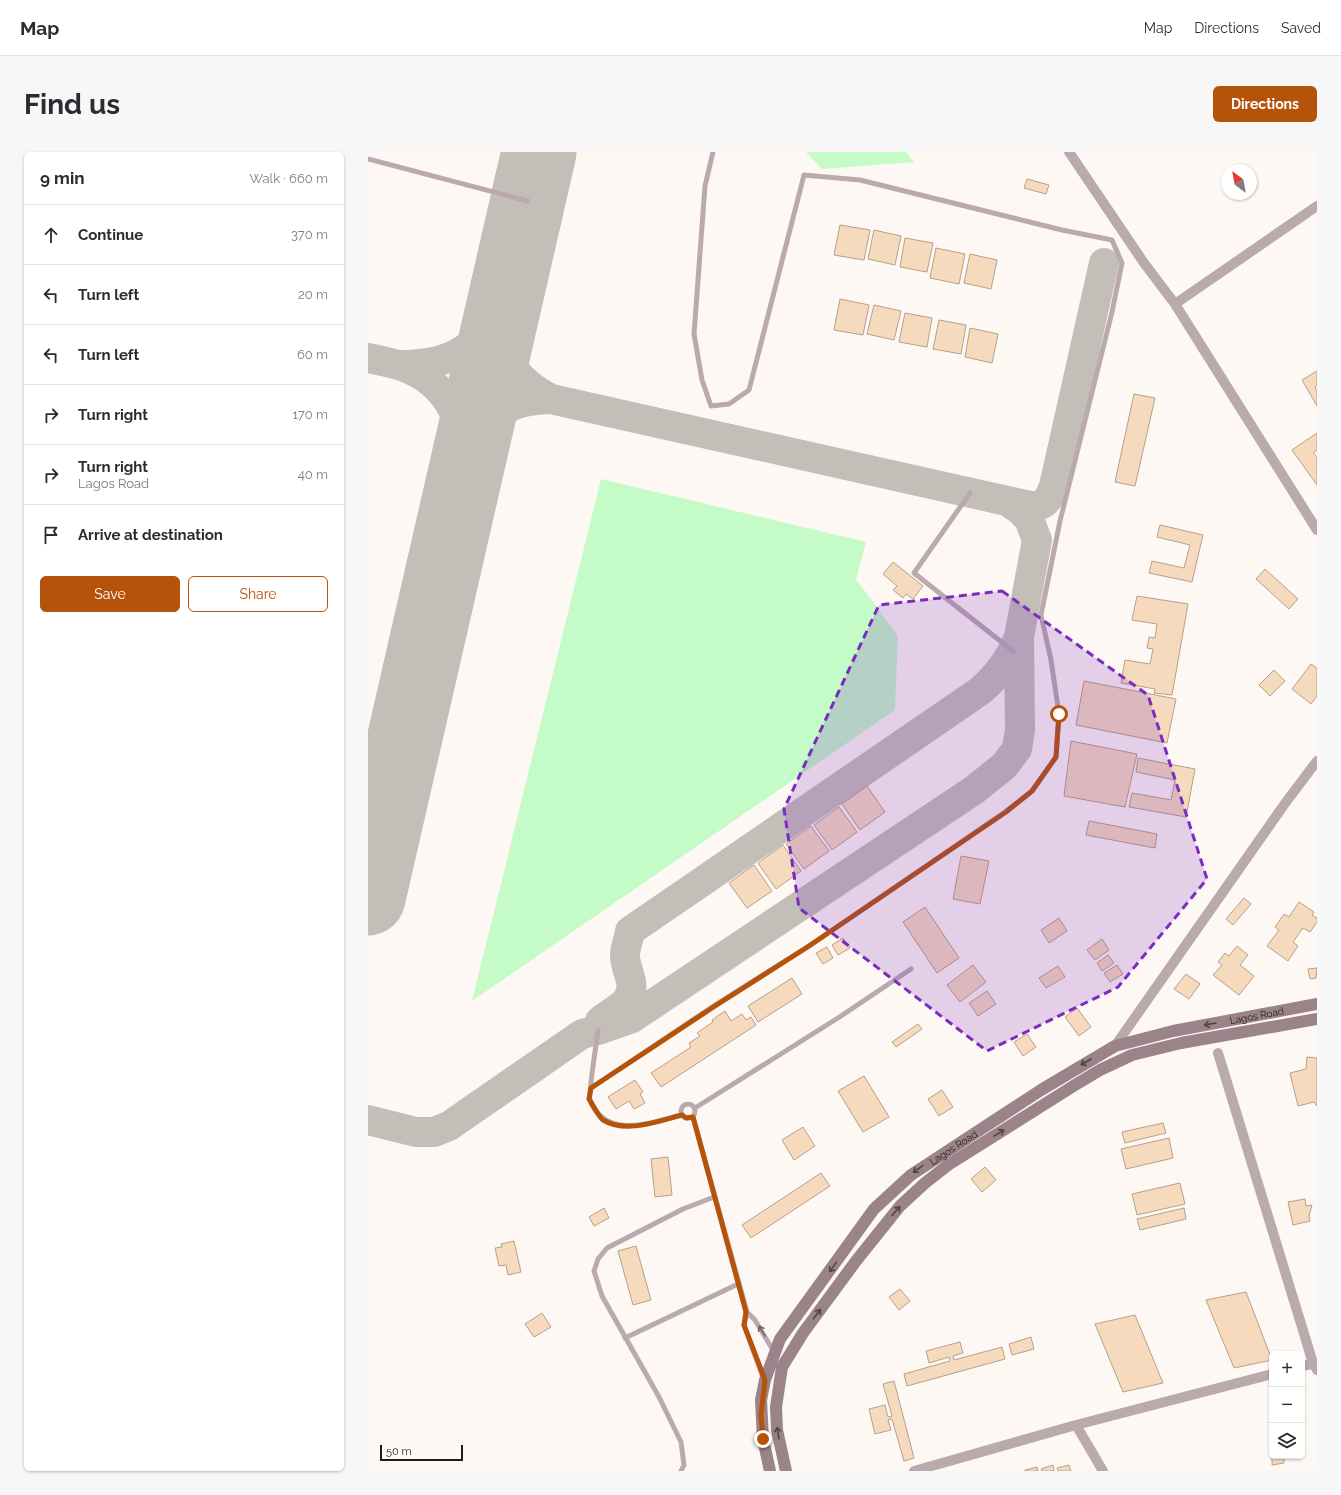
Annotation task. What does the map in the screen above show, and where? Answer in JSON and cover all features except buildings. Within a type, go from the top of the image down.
[{"type":"main road","name":"Lagos Road","points":[[770,1471],[761,1415],[765,1380],[780,1339],[874,1209],[911,1174],[1084,1063],[1115,1046],[1173,1030],[1317,1004]]},
{"type":"main road","name":"Lagos Road","points":[[786,1471],[777,1430],[776,1407],[782,1367],[803,1333],[856,1261],[900,1206],[925,1183],[948,1165],[1068,1089],[1100,1070],[1132,1055],[1181,1043],[1317,1019]]},
{"type":"street","points":[[1069,152],[1144,263],[1175,304],[1317,530]]},
{"type":"street","points":[[1175,304],[1317,206]]},
{"type":"street","points":[[1115,1046],[1286,802],[1317,762]]},
{"type":"street","points":[[1218,1053],[1316,1365],[1305,1366]]},
{"type":"street","points":[[914,1471],[1076,1425],[1269,1375]]},
{"type":"street","points":[[1076,1425],[1103,1471]]},
{"type":"lane","points":[[591,1088],[809,946],[1006,812],[1032,791],[1056,757],[1059,714],[1052,660],[1041,615],[1060,521],[1112,312],[1122,263],[1112,240],[1062,230],[860,180],[804,176],[749,390],[729,404],[711,406],[702,380],[694,334],[705,186],[713,152]]},
{"type":"lane","points":[[368,159],[528,201]]},
{"type":"lane","points":[[970,493],[914,573],[1013,651]]},
{"type":"lane","points":[[694,1108],[838,1018],[911,969]]},
{"type":"lane","points":[[598,1030],[589,1099],[602,1119],[618,1125],[646,1124],[682,1115],[686,1118],[693,1117]]},
{"type":"lane","points":[[682,1115],[681,1108],[686,1104],[694,1108]]},
{"type":"lane","points":[[694,1108],[695,1111],[693,1117],[709,1171],[714,1198],[746,1312],[744,1325],[765,1380]]},
{"type":"lane","points":[[682,1471],[683,1460],[681,1442],[602,1296],[594,1271],[598,1259],[607,1248],[683,1209],[714,1198]]},
{"type":"lane","points":[[625,1338],[738,1284]]},
{"type":"lane","points":[[746,1312],[755,1320],[775,1353]]},
{"type":"highlighted area","points":[[1002,591],[1148,695],[1207,879],[1118,987],[987,1051],[799,908],[784,809],[879,605]]},
{"type":"green space","points":[[806,152],[906,152],[914,162],[822,169]]},
{"type":"green space","points":[[601,479],[866,542],[856,579],[898,636],[895,710],[472,1001]]},
{"type":"taxiway","points":[[1007,501],[1030,506],[1041,505],[1046,501],[1054,486],[1104,263]]},
{"type":"taxiway","points":[[399,365],[436,362],[451,357],[464,349],[476,340],[487,328],[506,296]]},
{"type":"taxiway","points":[[501,320],[505,347],[513,367],[527,384],[551,399]]},
{"type":"taxiway","points":[[368,358],[398,365],[415,372],[429,381],[441,392],[450,404],[462,434],[466,468]]},
{"type":"taxiway","points":[[368,1120],[416,1132],[434,1132],[449,1126],[582,1034],[632,1018],[974,790],[1004,766],[1017,749],[1020,730],[1019,637],[1037,540],[1029,519],[1020,510],[1007,501],[551,399],[521,403],[509,407],[500,413],[491,421],[484,431],[470,458]]},
{"type":"taxiway","points":[[600,1021],[621,1006],[630,994],[631,983],[625,955],[630,931],[980,691],[1003,667],[1012,653],[1019,637]]},
{"type":"runway","points":[[368,898],[539,152]]},
{"type":"route","points":[[763,1439],[761,1400],[765,1380],[757,1364],[747,1336],[744,1325],[746,1312],[714,1198],[709,1171],[693,1117],[686,1118],[682,1115],[646,1124],[618,1125],[602,1119],[589,1099],[591,1088],[809,946],[1006,812],[1032,791],[1056,757],[1059,714]]}]
